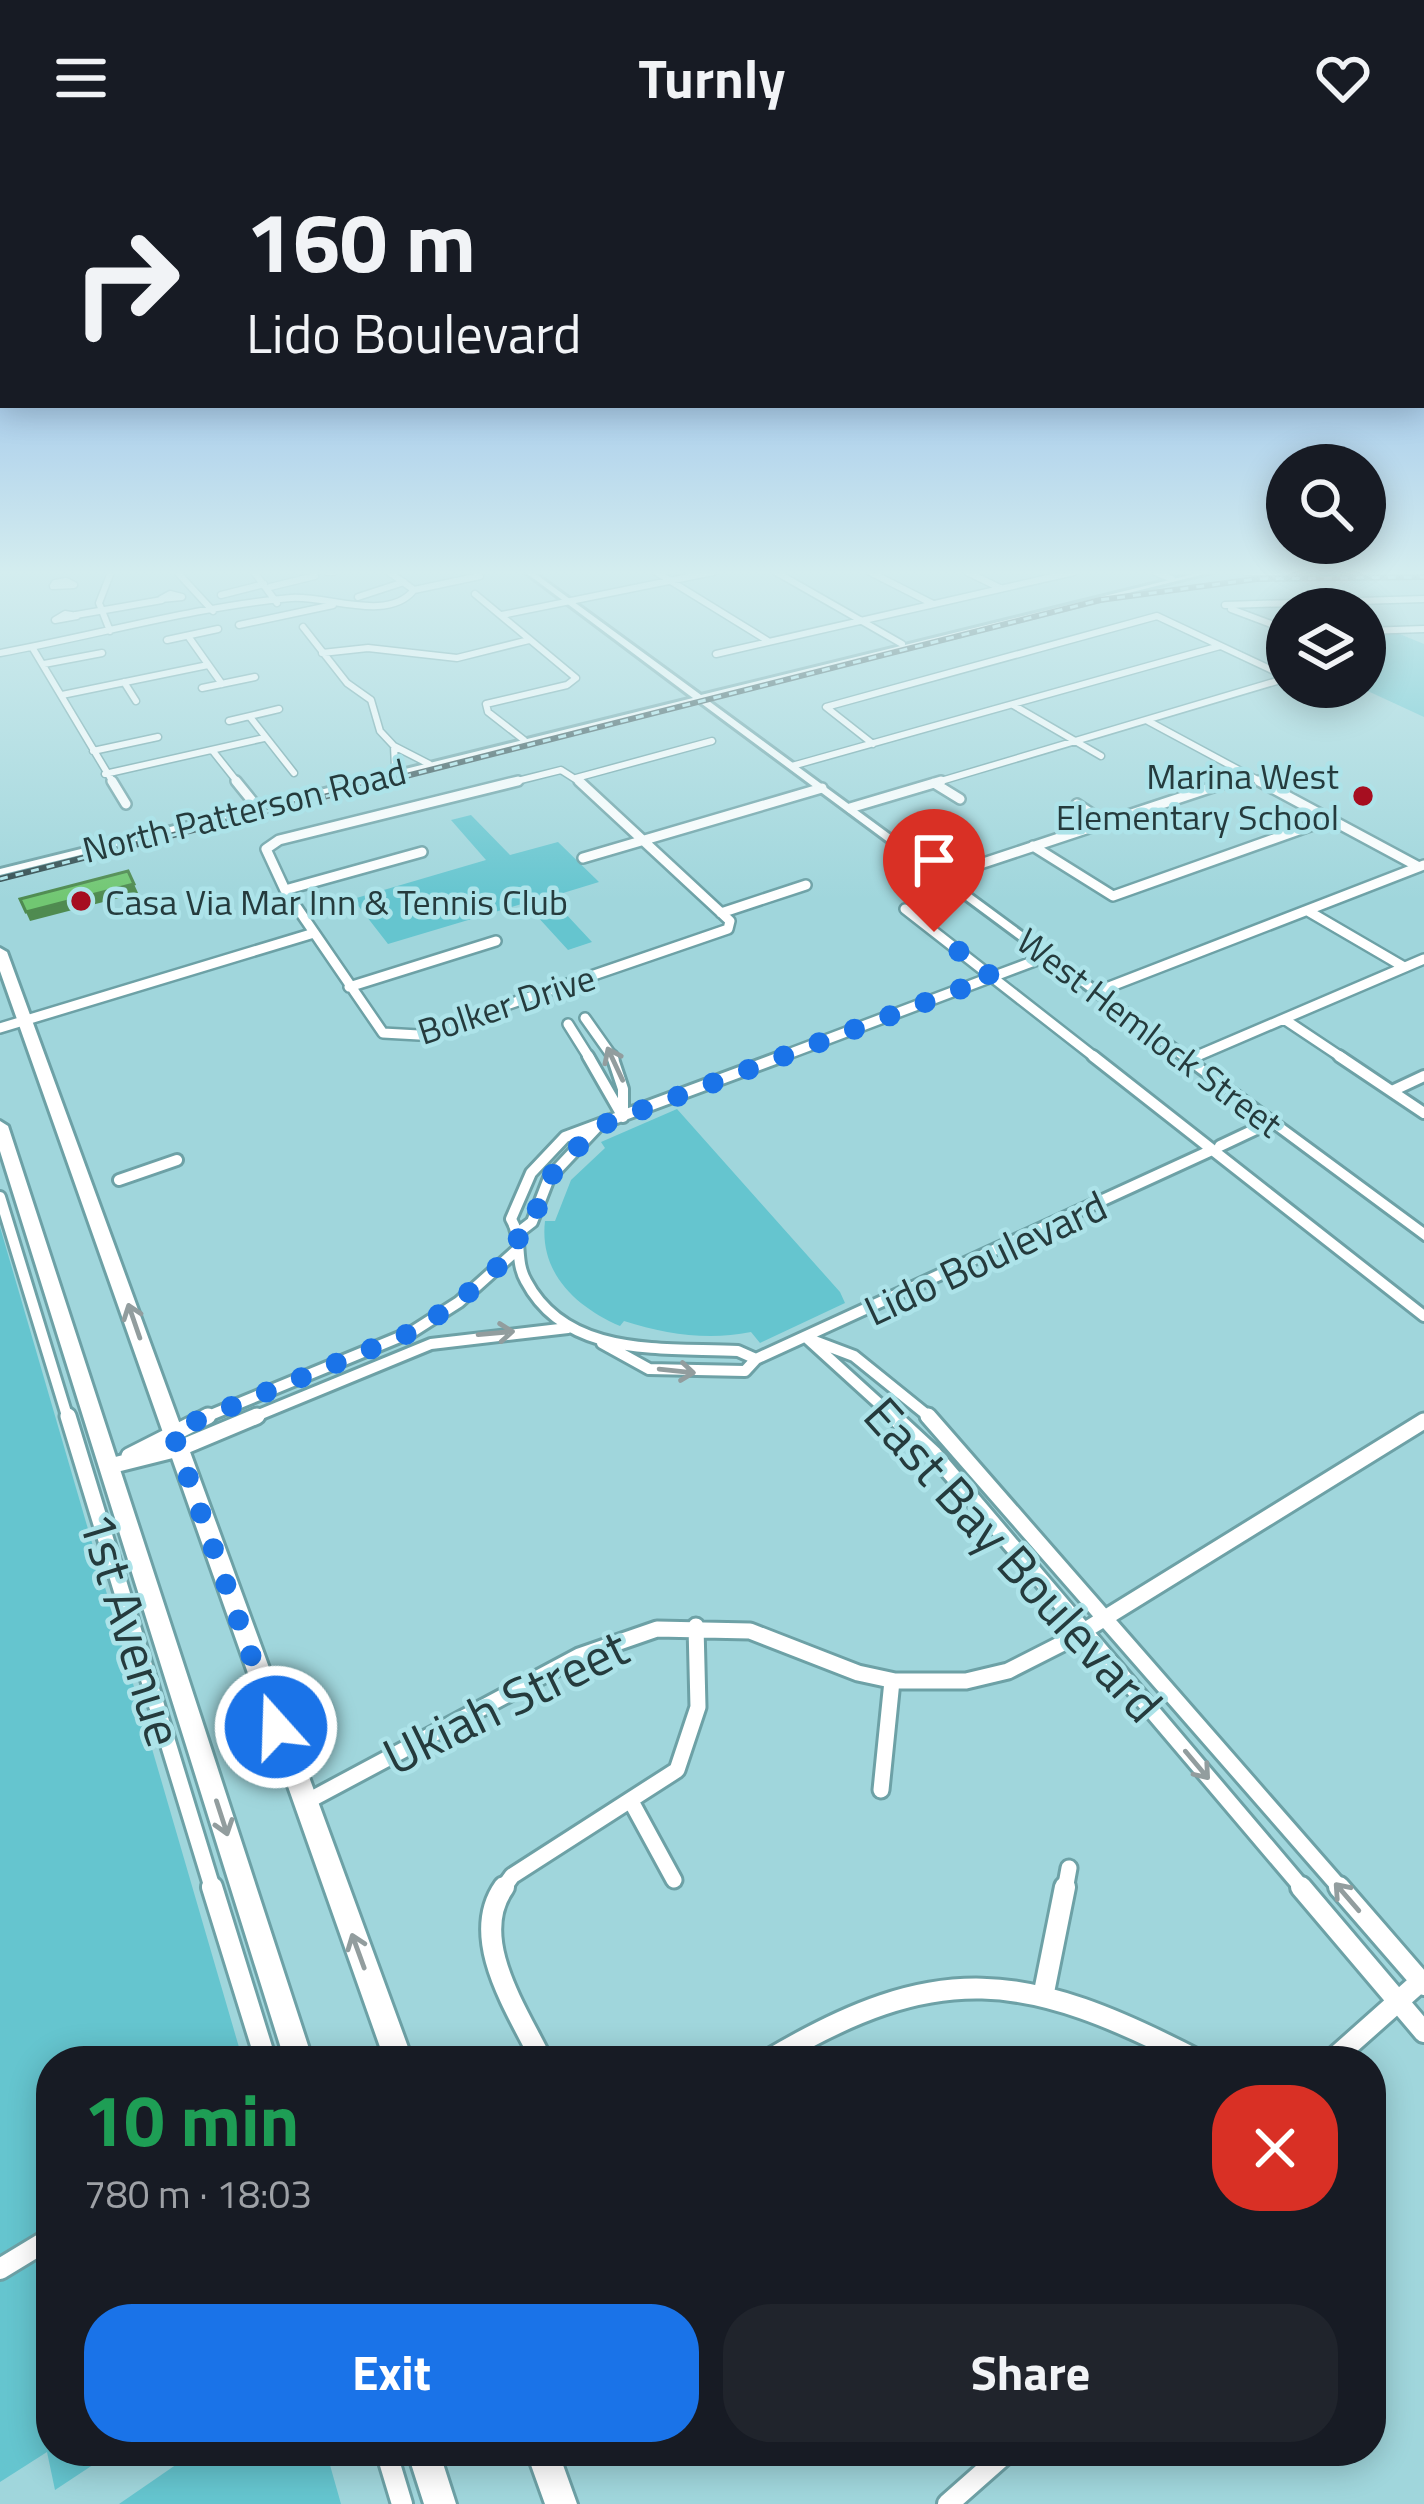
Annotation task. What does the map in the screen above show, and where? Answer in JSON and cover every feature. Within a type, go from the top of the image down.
[{"type":"main road","points":[[0,952],[393,2046]]},
{"type":"main road","points":[[0,1126],[294,2046]]},
{"type":"main road","points":[[428,2466],[440,2504]]},
{"type":"main road","points":[[547,2466],[561,2504]]},
{"type":"street","points":[[54,682],[126,804]]},
{"type":"street","points":[[62,695],[124,682],[136,700]]},
{"type":"street","points":[[202,688],[233,682]]},
{"type":"street","points":[[352,682],[371,700],[380,731],[394,746],[427,761]]},
{"type":"street","points":[[521,736],[488,712],[488,705],[570,682]]},
{"type":"street","name":"West Hemlock Street","points":[[678,682],[1424,1235]]},
{"type":"street","name":"North Patterson Road","points":[[0,868],[740,682]]},
{"type":"street","points":[[873,744],[826,707],[918,682]]},
{"type":"street","points":[[792,766],[1096,682]]},
{"type":"street","points":[[850,808],[1266,684]]},
{"type":"street","points":[[1013,705],[1101,755]]},
{"type":"street","points":[[229,722],[279,710]]},
{"type":"street","points":[[250,717],[294,773]]},
{"type":"street","points":[[1148,721],[1422,866]]},
{"type":"street","points":[[93,752],[158,737]]},
{"type":"street","points":[[105,775],[264,738]]},
{"type":"street","points":[[576,778],[712,741]]},
{"type":"street","points":[[394,746],[395,766]]},
{"type":"street","points":[[212,750],[255,804]]},
{"type":"street","name":"North Patterson Road","points":[[255,804],[427,761]]},
{"type":"street","points":[[422,852],[286,890],[264,853],[279,840],[561,770],[576,778],[722,913],[806,884]]},
{"type":"street","points":[[941,877],[1248,775]]},
{"type":"street","points":[[934,783],[960,800]]},
{"type":"street","points":[[583,858],[822,788]]},
{"type":"street","points":[[1077,805],[1104,822]]},
{"type":"street","points":[[1033,846],[1113,896],[1330,819]]},
{"type":"street","points":[[1096,992],[1422,866]]},
{"type":"street","name":"Bolker Drive","points":[[286,890],[383,1033],[418,1035],[721,934],[730,923],[722,913]]},
{"type":"street","points":[[905,909],[996,975],[1424,1316]]},
{"type":"street","points":[[1308,911],[1404,967]]},
{"type":"street","points":[[0,1028],[316,936]]},
{"type":"street","points":[[349,987],[496,941]]},
{"type":"street","points":[[517,1250],[519,1232],[511,1219],[529,1173],[568,1135],[1048,956]]},
{"type":"street","points":[[1188,1060],[1424,959]]},
{"type":"street","points":[[585,1018],[621,1072],[626,1095],[623,1117]]},
{"type":"street","points":[[1284,1019],[1424,1113]]},
{"type":"street","points":[[568,1024],[593,1057],[607,1100],[623,1117]]},
{"type":"street","points":[[1392,1091],[1424,1076]]},
{"type":"street","name":"Lido Boulevard","points":[[176,1440],[412,1332],[458,1302],[517,1250],[531,1291],[568,1328],[602,1343],[615,1358],[694,1373],[745,1371],[756,1359],[1271,1122]]},
{"type":"street","points":[[519,1232],[532,1222],[549,1178],[597,1127]]},
{"type":"street","points":[[119,1180],[177,1160]]},
{"type":"street","name":"1st Avenue","points":[[0,1197],[261,2046]]},
{"type":"street","name":"Lido Boulevard","points":[[110,1466],[414,1349],[468,1336],[568,1328]]},
{"type":"street","name":"East Bay Boulevard","points":[[808,1339],[854,1356],[926,1412],[1422,1983]]},
{"type":"street","name":"East Bay Boulevard","points":[[808,1339],[829,1366],[913,1431],[1424,2032]]},
{"type":"street","name":"Lido Boulevard","points":[[602,1343],[628,1341],[699,1353],[738,1351],[756,1359]]},
{"type":"street","name":"Ukiah Street","points":[[304,1803],[604,1644],[656,1629],[696,1626],[750,1631],[892,1681],[938,1684],[990,1677],[1027,1664],[1083,1631],[1424,1421]]},
{"type":"street","points":[[536,2046],[489,1935],[492,1902],[512,1876],[666,1781],[687,1752],[698,1707],[696,1626]]},
{"type":"street","points":[[881,1790],[892,1681]]},
{"type":"street","points":[[632,1803],[674,1880]]},
{"type":"street","points":[[1044,1993],[1069,1868]]},
{"type":"street","points":[[1347,2046],[1422,1983]]},
{"type":"street","points":[[792,2046],[862,2005],[969,1987],[1044,1993],[1099,2011],[1169,2046]]},
{"type":"street","points":[[0,2269],[36,2247]]},
{"type":"street","points":[[391,2466],[402,2504]]},
{"type":"street","points":[[948,2504],[991,2466]]},
{"type":"shaded area","points":[[1386,682],[1424,682],[1424,717],[1386,699]]},
{"type":"shaded area","points":[[471,815],[510,855],[558,842],[599,882],[550,897],[592,942],[568,950],[525,903],[388,944],[353,899],[486,860],[451,820]]},
{"type":"shaded area","points":[[677,1109],[845,1303],[760,1343],[751,1332],[703,1336],[624,1321],[620,1326],[589,1309],[564,1286],[548,1257],[545,1221],[555,1221],[571,1180],[605,1148],[601,1142]]},
{"type":"shaded area","points":[[0,1227],[239,2046],[36,2046],[36,2459],[0,2482]]},
{"type":"shaded area","points":[[50,2466],[91,2466],[55,2490]]},
{"type":"shaded area","points":[[174,2466],[330,2466],[341,2504],[119,2504]]},
{"type":"building","points":[[128,871],[134,884],[26,912],[20,899]]},
{"type":"railway","points":[[0,879],[778,682]]},
{"type":"place","name":"Marina West Elementary School","points":[[1363,796]]},
{"type":"place","name":"Casa Via Mar Inn & Tennis Club","points":[[81,901]]},
{"type":"route","points":[[276,1727],[172,1431],[412,1332],[451,1308],[517,1250],[519,1232],[532,1222],[549,1178],[597,1127],[992,977],[934,932]]}]
